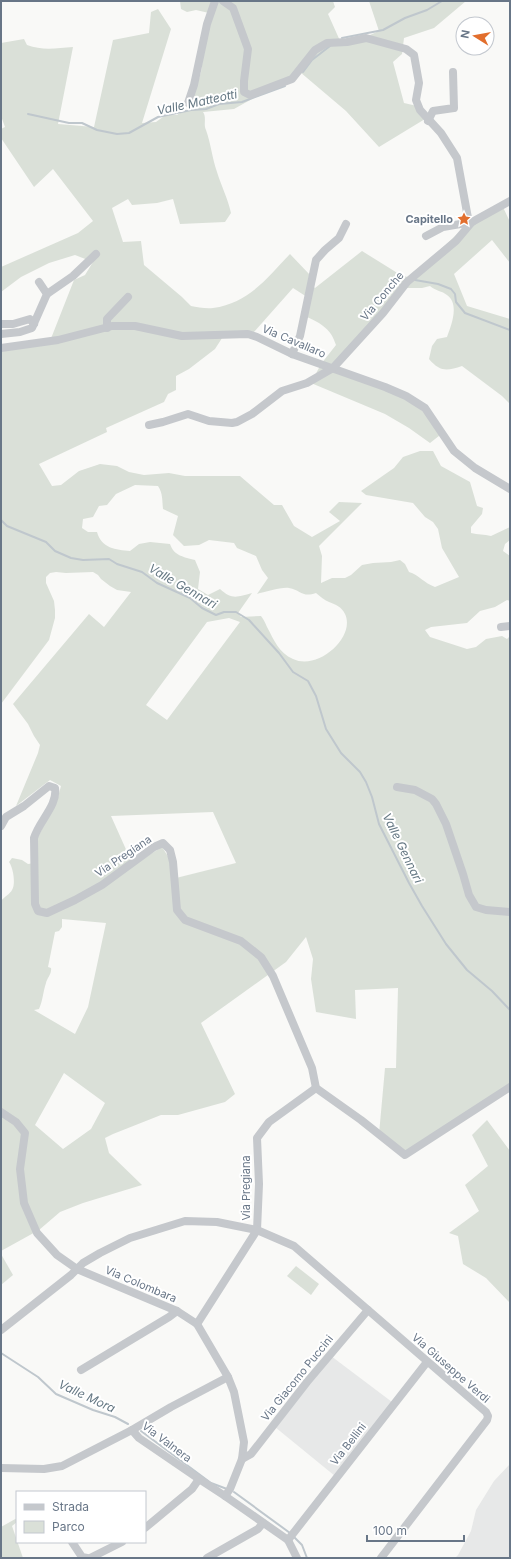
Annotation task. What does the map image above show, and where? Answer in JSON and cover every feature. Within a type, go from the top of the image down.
[{"type":"street","points":[[188,103],[194,85],[207,24],[215,1]]},
{"type":"street","points":[[223,1],[234,8],[248,49],[244,92],[250,95],[292,79],[315,50],[327,43],[347,42],[366,38],[406,49],[414,55],[418,83],[416,100],[420,110],[428,121],[441,133],[457,158],[468,218],[472,222]]},
{"type":"street","points":[[428,121],[433,111],[454,108],[453,72]]},
{"type":"street","name":"Via Conche","points":[[333,368],[383,313],[407,282],[456,241],[472,222],[510,201]]},
{"type":"street","points":[[426,236],[443,227],[472,222]]},
{"type":"street","points":[[292,354],[300,336],[316,260],[339,238],[346,224]]},
{"type":"street","points":[[1,334],[20,332],[32,328],[47,294],[73,276],[96,254]]},
{"type":"street","points":[[39,282],[47,294]]},
{"type":"street","points":[[107,328],[107,319],[128,297]]},
{"type":"street","points":[[1,324],[13,324],[30,319],[34,324]]},
{"type":"street","name":"Via Cavallaro","points":[[1,348],[58,340],[112,326],[135,326],[182,336],[248,334],[292,354],[333,368]]},
{"type":"street","points":[[333,368],[406,396],[425,408],[454,451],[475,468],[510,489]]},
{"type":"street","name":"Via Cavallaro","points":[[149,425],[188,414],[209,421],[237,422],[252,414],[282,391],[307,382],[333,368]]},
{"type":"street","points":[[501,627],[510,626]]},
{"type":"street","name":"Via Pregiana","points":[[1,826],[6,817],[24,806],[43,790],[49,786],[55,788],[56,795],[51,807],[37,828],[34,838],[34,904],[38,911],[47,912],[75,900],[102,884],[154,847],[163,843],[170,850],[173,862],[177,910],[184,920],[241,941],[261,957],[273,976],[312,1068],[316,1088],[269,1122],[257,1138],[259,1184],[258,1230],[197,1324]]},
{"type":"street","points":[[397,787],[416,790],[432,799],[436,804],[446,824],[464,874],[469,895],[476,907],[486,910],[510,912]]},
{"type":"street","points":[[316,1088],[361,1120],[405,1155],[510,1087]]},
{"type":"street","name":"Via Colombara","points":[[1,1112],[16,1122],[25,1133],[20,1169],[24,1203],[37,1233],[58,1255],[77,1269],[177,1311],[197,1324],[228,1377],[234,1392],[244,1442],[242,1459],[230,1489],[225,1496]]},
{"type":"street","name":"Via Giuseppe Verdi","points":[[1,1330],[83,1263],[130,1238],[185,1221],[217,1222],[258,1230],[294,1246],[486,1412],[488,1416],[487,1420],[381,1558]]},
{"type":"street","name":"Via Giacomo Puccini","points":[[242,1459],[251,1454],[307,1382],[368,1310]]},
{"type":"street","points":[[81,1370],[177,1311]]},
{"type":"street","name":"Via Bellini","points":[[288,1540],[427,1362]]},
{"type":"street","points":[[132,1430],[171,1407],[228,1377]]},
{"type":"street","name":"Via Valnera","points":[[1,1468],[44,1469],[62,1466],[132,1430],[139,1438],[288,1540],[297,1558]]},
{"type":"street","points":[[146,1527],[192,1489],[199,1479]]},
{"type":"street","points":[[207,1558],[258,1529],[264,1523]]},
{"type":"street","points":[[73,1543],[82,1557],[87,1558]]},
{"type":"street","points":[[90,1558],[120,1543]]},
{"type":"shaded area","points":[[331,1356],[392,1402],[335,1476],[275,1427]]},
{"type":"shaded area","points":[[510,1464],[510,1558],[455,1558],[471,1531],[476,1510],[494,1481]]},
{"type":"green space","points":[[180,1],[333,1],[335,7],[328,14],[341,43],[361,39],[379,31],[369,1],[466,1],[434,28],[404,38],[402,54],[393,62],[404,103],[417,106],[425,119],[379,147],[346,111],[300,72],[234,109],[203,112],[205,116],[205,128],[215,167],[231,213],[225,222],[180,224],[173,199],[157,203],[132,205],[128,199],[112,208],[123,242],[141,241],[144,265],[191,306],[210,308],[226,305],[247,295],[265,280],[290,254],[310,275],[310,284],[315,288],[362,251],[399,274],[410,278],[470,222],[502,205],[510,222],[510,263],[492,240],[454,274],[467,306],[510,319],[510,404],[502,396],[462,366],[452,369],[444,369],[437,366],[429,359],[432,346],[437,339],[447,337],[454,309],[451,299],[447,295],[430,286],[422,288],[402,288],[332,366],[406,395],[444,432],[430,443],[409,428],[385,414],[311,383],[321,364],[336,345],[329,331],[307,317],[307,297],[293,288],[253,333],[224,335],[215,349],[189,369],[176,376],[176,390],[168,394],[164,402],[106,428],[107,432],[39,464],[52,486],[61,485],[79,471],[100,464],[117,466],[129,472],[144,475],[169,473],[185,476],[240,476],[274,505],[282,505],[294,526],[312,537],[340,521],[329,512],[339,502],[362,503],[319,546],[322,556],[321,583],[332,578],[345,578],[351,575],[362,565],[400,560],[405,564],[409,572],[435,587],[459,577],[442,548],[438,529],[433,522],[425,517],[413,503],[366,495],[361,491],[394,468],[403,457],[420,451],[433,451],[441,466],[470,482],[477,506],[483,508],[482,514],[471,527],[471,533],[491,536],[510,527],[510,540],[505,544],[503,551],[510,556],[510,601],[507,600],[495,607],[480,611],[467,623],[431,627],[425,630],[430,637],[467,649],[476,647],[486,639],[502,636],[507,639],[510,636],[510,1089],[406,1152],[379,1134],[385,1068],[396,1068],[398,988],[355,990],[356,1019],[316,1012],[311,979],[313,959],[306,937],[286,962],[201,1023],[235,1094],[225,1102],[178,1115],[161,1115],[105,1138],[109,1153],[142,1185],[83,1203],[60,1212],[39,1230],[1,1251],[1,901],[10,893],[14,884],[14,876],[9,862],[12,858],[22,860],[28,864],[36,863],[37,839],[58,797],[61,786],[50,780],[16,806],[40,745],[28,724],[13,704],[89,614],[104,627],[131,592],[117,590],[93,572],[50,573],[46,577],[46,583],[54,601],[55,618],[49,640],[1,704],[1,347],[50,341],[74,280],[85,275],[93,262],[75,255],[49,263],[21,277],[1,292],[1,267],[78,233],[93,221],[53,169],[34,187],[1,138],[1,129],[5,127],[1,116],[1,43],[24,39],[27,45],[39,48],[50,49],[73,47],[58,124],[94,127],[113,40],[149,33],[151,12],[158,9],[171,29],[142,123],[156,122],[167,114],[177,115],[184,110],[189,110],[201,72],[209,13],[196,10],[187,12],[181,9]],"holes":[[[135,485],[158,486],[162,494],[163,509],[178,516],[173,535],[184,546],[199,545],[209,540],[234,543],[237,548],[256,556],[262,570],[268,578],[257,594],[277,589],[289,588],[308,595],[316,593],[325,600],[338,606],[345,614],[347,623],[345,632],[340,642],[332,650],[313,660],[303,661],[293,659],[280,650],[277,646],[261,616],[241,617],[238,613],[252,593],[235,597],[228,595],[220,589],[208,595],[198,589],[200,572],[195,560],[177,554],[170,544],[150,542],[139,544],[130,551],[114,549],[102,542],[97,532],[88,532],[82,528],[83,519],[93,517],[99,506],[107,505],[116,494]],[[229,618],[240,622],[167,720],[146,705],[207,622]],[[213,812],[236,863],[172,879],[169,858],[162,847],[133,865],[111,816]],[[62,919],[106,923],[88,1007],[75,1034],[34,1010],[39,1009],[51,972],[51,968],[48,967],[55,932],[59,931],[62,927]],[[64,1073],[105,1103],[91,1129],[63,1149],[35,1125]]]},
{"type":"green space","points":[[487,1120],[510,1151],[510,1303],[486,1278],[463,1264],[458,1236],[449,1233],[479,1211],[465,1185],[488,1166],[472,1135]]},
{"type":"green space","points":[[1,1254],[13,1275],[1,1285]]},
{"type":"green space","points":[[296,1266],[319,1284],[311,1295],[287,1276]]},
{"type":"green space","points":[[16,1519],[16,1523],[12,1526],[16,1538],[16,1543],[18,1543],[23,1558],[1,1558],[1,1527]]},
{"type":"waterway","name":"Valle Matteotti","points":[[342,38],[383,30],[405,18],[427,10],[442,1]]},
{"type":"waterway","name":"Valle Matteotti","points":[[303,72],[312,60],[330,46]]},
{"type":"waterway","name":"Valle Matteotti","points":[[28,114],[69,123],[82,123],[97,130],[117,134],[129,133],[158,117],[191,110],[206,109],[219,104],[242,102],[285,86]]},
{"type":"waterway","points":[[415,280],[438,284],[451,289],[455,294],[456,302],[465,313],[510,330]]},
{"type":"waterway","name":"Valle Gennari","points":[[1,520],[7,526],[46,542],[55,551],[71,558],[83,560],[109,559],[117,564],[142,572],[157,583],[190,598],[202,608],[216,615],[224,612],[236,612],[249,620],[279,653],[293,672],[308,681],[316,696],[326,729],[341,753],[360,772],[366,782],[372,797],[379,824],[409,883],[446,944],[467,970],[492,991],[510,1010]]},
{"type":"waterway","name":"Valle Mora","points":[[1,1353],[38,1377],[56,1394],[93,1410],[115,1417],[128,1424]]},
{"type":"waterway","name":"Valle Mora","points":[[141,1431],[211,1483],[227,1489]]},
{"type":"waterway","name":"Valle Mora","points":[[234,1492],[290,1533]]},
{"type":"waterway","name":"Valle Mora","points":[[294,1537],[302,1545],[307,1558]]},
{"type":"place","name":"Capitello","points":[[464,219]]}]
